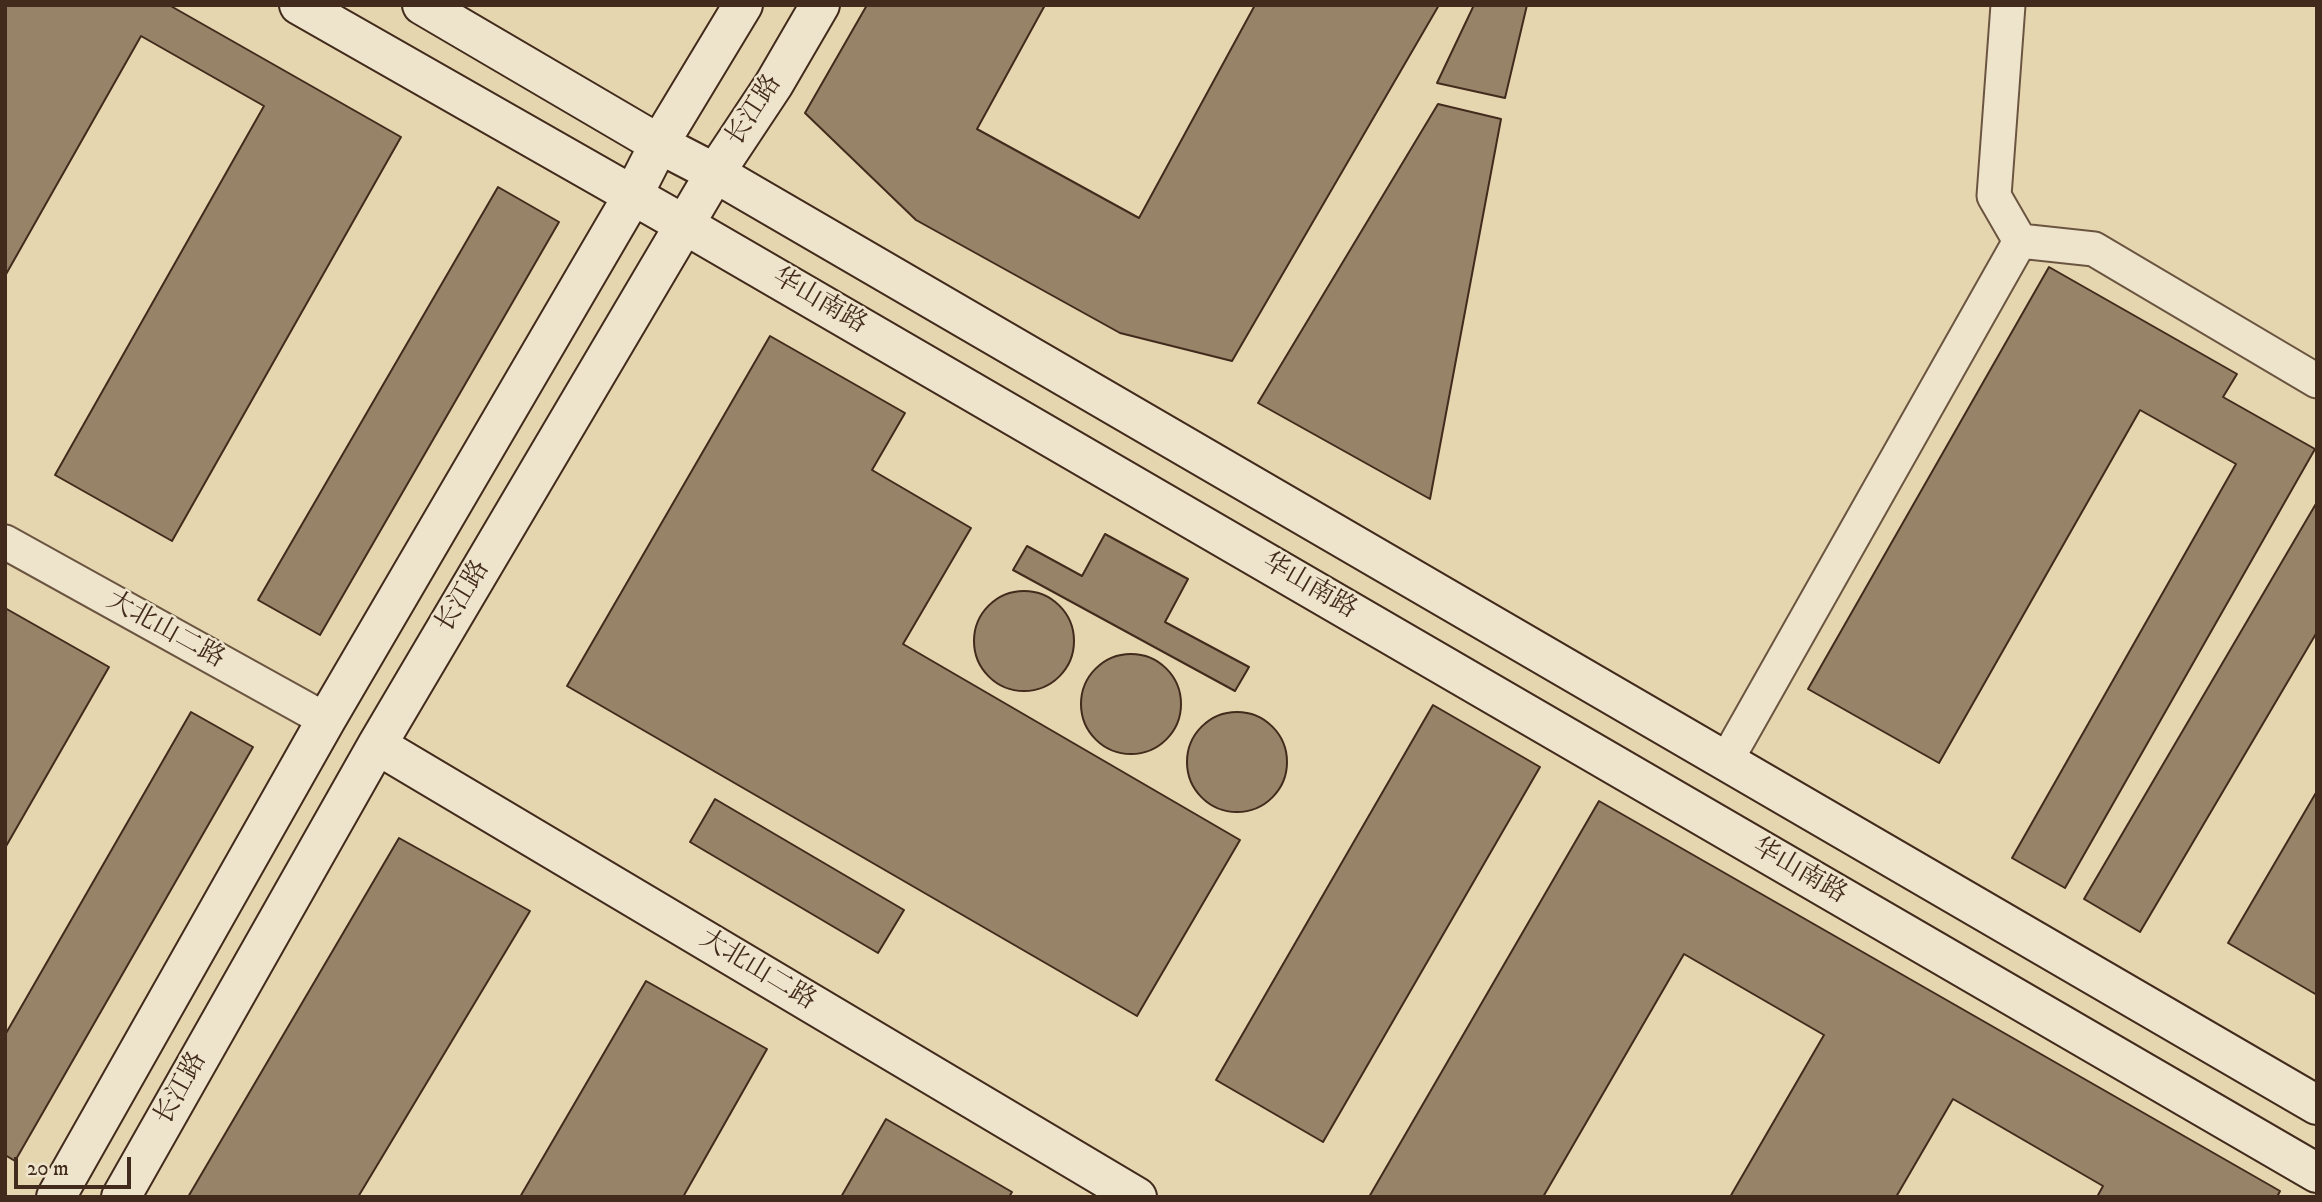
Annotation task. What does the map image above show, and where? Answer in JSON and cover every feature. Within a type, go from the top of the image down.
[{"type":"street","name":"华山南路","points":[[299,5],[685,225],[2317,1173]]},
{"type":"street","points":[[422,5],[2317,1105]]},
{"type":"street","points":[[56,1197],[326,720],[633,195],[659,144],[743,5]]},
{"type":"street","name":"长江路","points":[[121,1197],[377,745],[715,173],[774,84],[820,5]]},
{"type":"street","points":[[2008,5],[1994,196],[2020,241]]},
{"type":"street","points":[[1726,761],[2020,241]]},
{"type":"street","points":[[2020,241],[2094,249],[2317,381]]},
{"type":"street","name":"大北山二路","points":[[5,542],[326,720]]},
{"type":"street","name":"大北山二路","points":[[377,745],[1137,1197]]},
{"type":"building","points":[[5,5],[169,5],[401,137],[172,541],[55,475],[264,106],[141,36],[5,276]]},
{"type":"building","points":[[867,5],[1045,5],[977,129],[1139,218],[1255,5],[1439,5],[1232,361],[1120,333],[916,220],[805,113]]},
{"type":"building","points":[[1474,5],[1527,5],[1505,98],[1437,83]]},
{"type":"building","points":[[1438,104],[1501,119],[1430,499],[1258,403]]},
{"type":"building","points":[[498,187],[559,222],[320,635],[258,600]]},
{"type":"building","points":[[2049,267],[2237,374],[2223,397],[2315,449],[2065,888],[2012,858],[2236,464],[2140,410],[1939,763],[1808,689]]},
{"type":"building","points":[[770,336],[905,413],[872,470],[971,528],[903,644],[1240,840],[1137,1016],[567,686]]},
{"type":"building","points":[[2317,502],[2317,632],[2140,932],[2084,899]]},
{"type":"building","points":[[1105,534],[1188,579],[1165,622],[1249,667],[1235,691],[1013,570],[1027,546],[1082,576]]},
{"type":"building","points":[[1024,591],[1043,595],[1059,606],[1070,622],[1074,641],[1070,660],[1059,676],[1043,687],[1024,691],[1005,687],[989,676],[978,660],[974,641],[978,622],[989,606],[1005,595]]},
{"type":"building","points":[[5,608],[109,667],[5,848]]},
{"type":"building","points":[[1131,654],[1150,658],[1166,669],[1177,685],[1181,704],[1177,723],[1166,739],[1150,750],[1131,754],[1112,750],[1096,739],[1085,723],[1081,704],[1085,685],[1096,669],[1112,658]]},
{"type":"building","points":[[1433,705],[1540,767],[1323,1142],[1216,1080]]},
{"type":"building","points":[[191,712],[253,747],[15,1161],[5,1155],[5,1035]]},
{"type":"building","points":[[1237,712],[1256,716],[1272,727],[1283,743],[1287,762],[1283,781],[1272,797],[1256,808],[1237,812],[1218,808],[1202,797],[1191,781],[1187,762],[1191,743],[1202,727],[1218,716]]},
{"type":"building","points":[[2317,791],[2317,995],[2228,943]]},
{"type":"building","points":[[715,799],[904,910],[878,953],[690,842]]},
{"type":"building","points":[[1599,801],[2280,1191],[2277,1197],[2097,1197],[2103,1186],[1953,1099],[1896,1197],[1730,1197],[1824,1035],[1684,954],[1543,1197],[1369,1197]]},
{"type":"building","points":[[399,838],[530,911],[358,1197],[188,1197]]},
{"type":"building","points":[[646,981],[767,1049],[683,1197],[520,1197]]},
{"type":"building","points":[[886,1119],[1012,1192],[1009,1197],[841,1197]]}]
